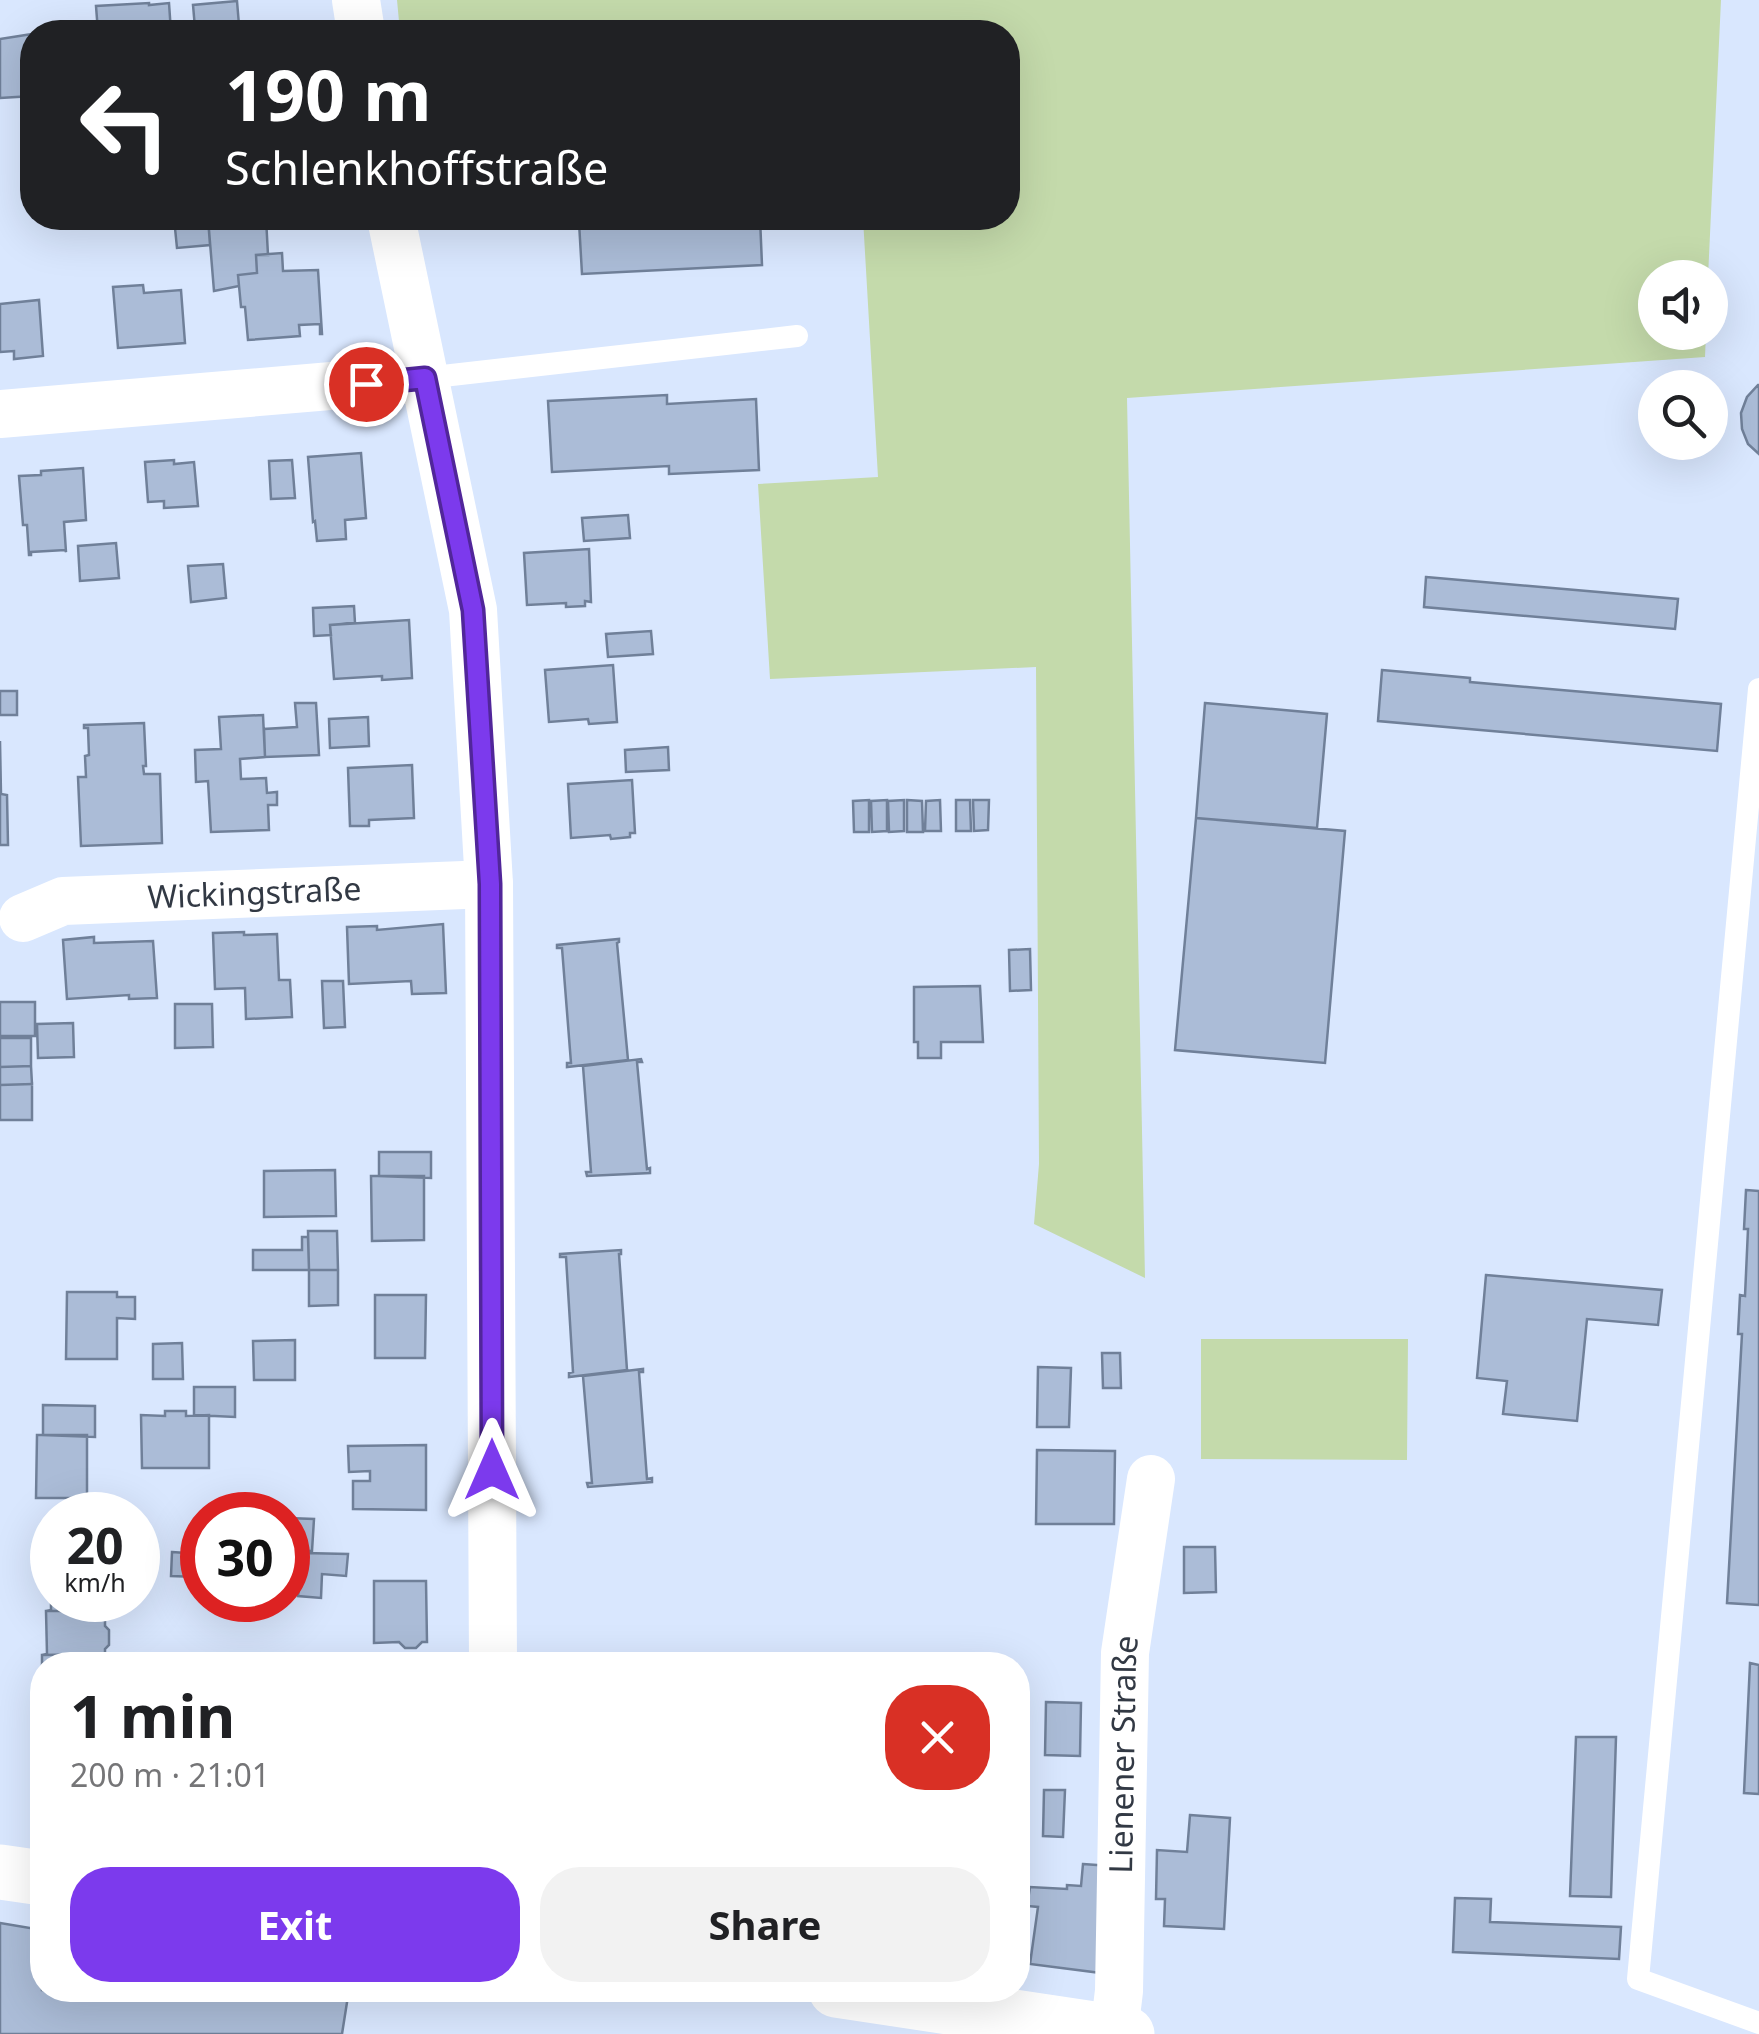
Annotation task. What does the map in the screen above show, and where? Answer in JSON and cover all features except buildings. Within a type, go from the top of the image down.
[{"type":"street","points":[[394,230],[473,610],[490,884],[493,1652]]},
{"type":"street","points":[[0,414],[425,378]]},
{"type":"street","name":"Wickingstraße","points":[[22,918],[62,902],[490,884]]},
{"type":"street","name":"Lienener Straße","points":[[915,2002],[1120,2033],[1125,1653],[1151,1479]]},
{"type":"street","points":[[0,1872],[30,1876]]},
{"type":"lane","points":[[425,378],[797,336]]},
{"type":"lane","points":[[1759,689],[1638,1979],[1759,2022]]},
{"type":"green space","points":[[397,0],[1721,0],[1709,260],[1638,260],[1638,350],[1705,350],[1705,357],[1127,398],[1145,1278],[1034,1224],[1039,1164],[1036,667],[770,679],[758,484],[878,477],[864,230],[1020,230],[1020,20],[399,20]]},
{"type":"green space","points":[[1201,1339],[1408,1339],[1407,1460],[1201,1459]]},
{"type":"route","points":[[366,384],[425,378],[473,610],[490,884],[492,1470]]}]
